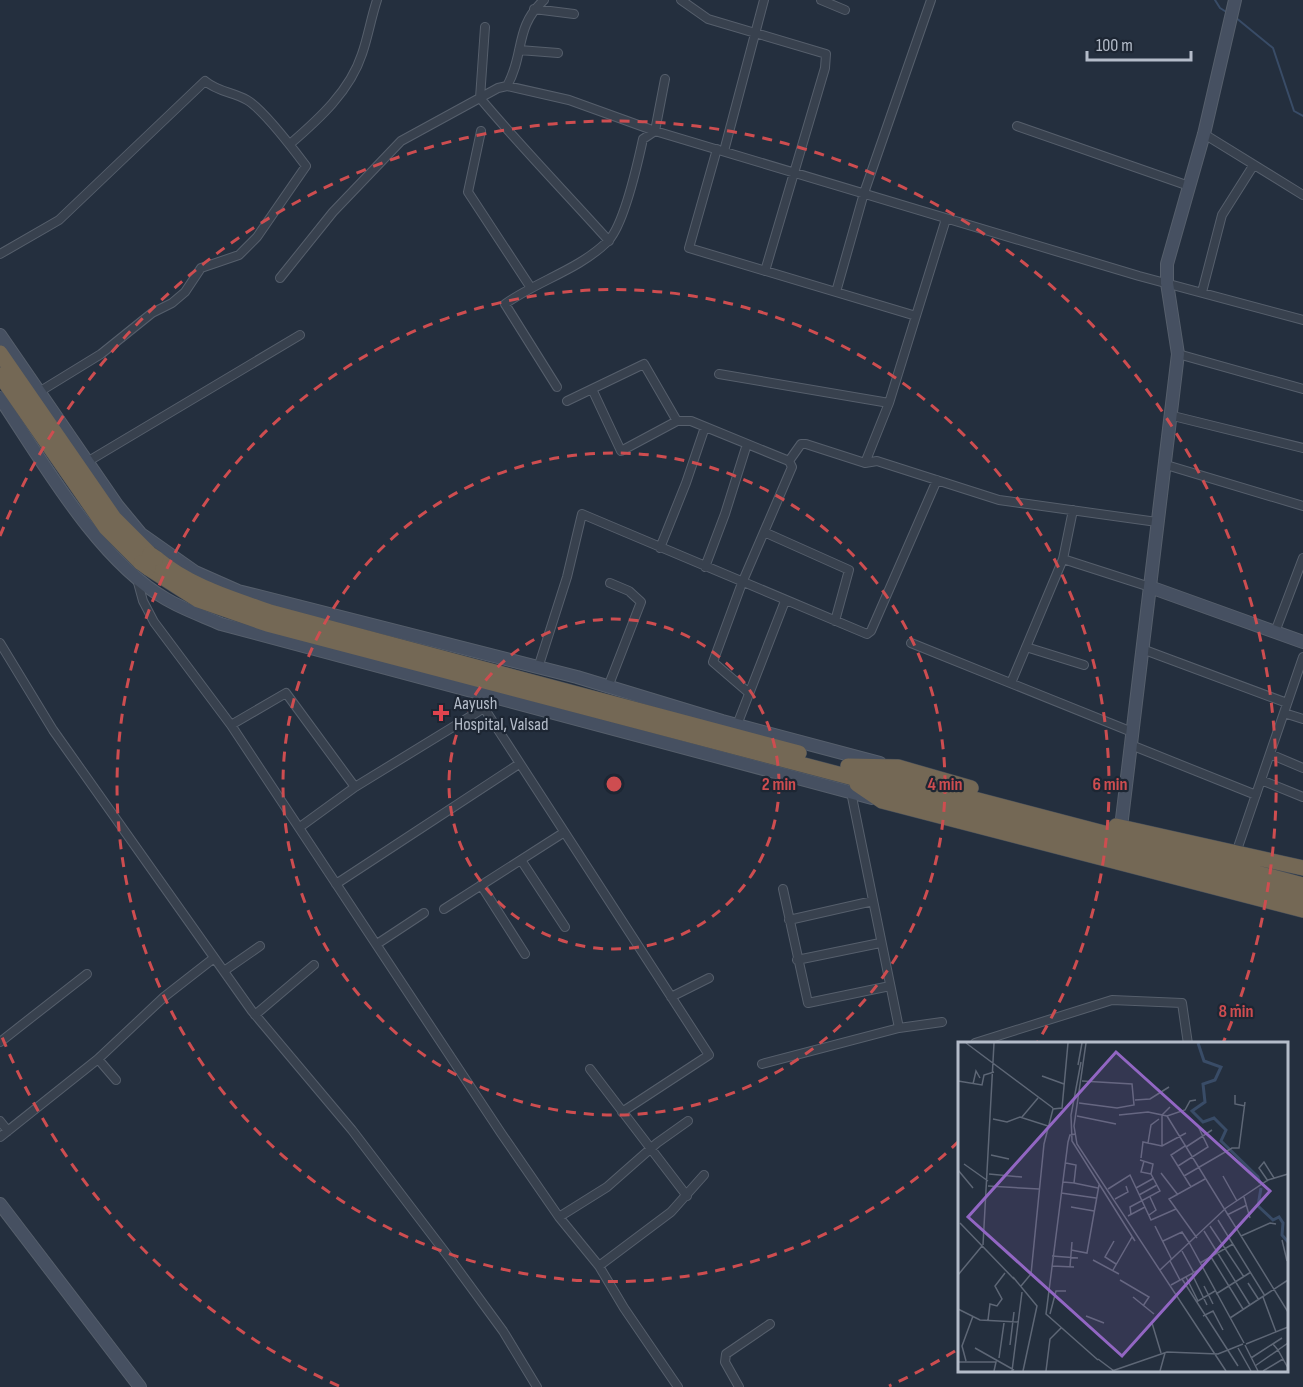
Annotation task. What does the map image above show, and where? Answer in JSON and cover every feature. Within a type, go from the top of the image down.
[{"type":"highway","points":[[0,352],[114,518],[149,562],[169,569],[205,589],[270,612],[621,698],[847,771],[898,767],[1121,827],[1303,867],[1301,888],[267,624],[198,600],[149,562],[106,528],[0,375]]},
{"type":"highway","points":[[847,771],[882,801],[1303,910]]},
{"type":"street","points":[[290,144],[322,117],[354,74],[377,0]]},
{"type":"street","points":[[507,86],[513,75],[524,27],[534,9],[544,0]]},
{"type":"street","points":[[681,0],[693,11],[708,19],[826,54],[825,68],[765,271]]},
{"type":"street","points":[[764,0],[721,150],[689,248],[916,316]]},
{"type":"street","points":[[821,0],[845,10]]},
{"type":"street","points":[[836,292],[864,193],[931,0]]},
{"type":"street","points":[[1121,827],[1178,354],[1167,283],[1167,264],[1204,134],[1235,1]]},
{"type":"street","points":[[534,9],[574,14]]},
{"type":"street","points":[[485,27],[480,98],[518,144],[559,183],[609,241]]},
{"type":"street","points":[[519,50],[558,53]]},
{"type":"street","points":[[557,387],[505,304],[582,261],[609,241],[632,187],[643,139],[655,131],[665,79]]},
{"type":"street","points":[[0,254],[59,220],[205,81],[214,89],[248,101],[290,144],[306,166],[257,237],[239,255],[201,268],[185,292],[172,303],[152,313],[101,354],[39,392]]},
{"type":"street","points":[[280,278],[333,212],[401,141],[507,86],[569,100],[655,131],[796,171],[946,219],[1303,320]]},
{"type":"street","points":[[1017,126],[1189,186]]},
{"type":"street","points":[[481,131],[468,192],[531,288]]},
{"type":"street","points":[[1204,134],[1303,195]]},
{"type":"street","points":[[1202,292],[1222,215],[1253,165]]},
{"type":"street","points":[[865,463],[889,403],[946,219]]},
{"type":"street","points":[[0,335],[87,462],[141,534],[149,562],[165,599],[221,624],[882,801]]},
{"type":"street","points":[[87,462],[300,335]]},
{"type":"street","points":[[1178,354],[1303,389]]},
{"type":"street","points":[[567,401],[644,364],[677,421]]},
{"type":"street","points":[[719,374],[889,403]]},
{"type":"street","points":[[592,389],[621,452],[677,421],[691,421],[789,461],[792,467],[742,583],[713,662],[749,693]]},
{"type":"street","points":[[0,398],[54,482],[128,570],[149,562],[195,572],[238,591],[608,687],[621,698],[737,725],[898,767]]},
{"type":"street","points":[[1169,415],[1303,448]]},
{"type":"street","points":[[660,548],[705,427]]},
{"type":"street","points":[[705,567],[725,514],[747,444]]},
{"type":"street","points":[[789,461],[801,444],[806,444],[865,463],[877,461],[999,500],[1157,522]]},
{"type":"street","points":[[1163,464],[1303,506]]},
{"type":"street","points":[[538,668],[567,577],[582,514],[867,634],[871,631],[937,480]]},
{"type":"street","points":[[1011,683],[1063,559],[1073,510]]},
{"type":"street","points":[[764,532],[849,570],[835,621]]},
{"type":"street","points":[[1275,632],[1303,558]]},
{"type":"street","points":[[1063,559],[1150,587],[1303,642]]},
{"type":"street","points":[[149,562],[143,602],[154,622],[231,725],[559,1217],[599,1266],[624,1308],[678,1387]]},
{"type":"street","points":[[608,687],[640,602],[629,591],[610,583]]},
{"type":"street","points":[[737,725],[785,601]]},
{"type":"street","points":[[0,643],[53,730],[255,1015],[352,1130],[451,1260],[512,1346],[537,1387]]},
{"type":"street","points":[[911,643],[1132,732]]},
{"type":"street","points":[[1026,647],[1084,665]]},
{"type":"street","points":[[1142,649],[1287,703]]},
{"type":"street","points":[[1236,853],[1303,657]]},
{"type":"street","points":[[477,692],[484,708],[563,833],[709,1054],[622,1112]]},
{"type":"street","points":[[231,725],[286,693],[355,787]]},
{"type":"street","points":[[300,827],[355,787],[484,708]]},
{"type":"street","points":[[1284,712],[1303,719]]},
{"type":"street","points":[[1131,745],[1256,795]]},
{"type":"street","points":[[1270,754],[1303,768]]},
{"type":"street","points":[[336,884],[519,764]]},
{"type":"street","points":[[1261,780],[1303,797]]},
{"type":"street","points":[[851,792],[899,1028]]},
{"type":"street","points":[[444,909],[563,833]]},
{"type":"street","points":[[521,860],[565,927]]},
{"type":"street","points":[[481,885],[525,954]]},
{"type":"street","points":[[783,889],[796,960],[808,1003],[890,986]]},
{"type":"street","points":[[789,920],[873,901]]},
{"type":"street","points":[[377,944],[424,913]]},
{"type":"street","points":[[796,960],[880,943]]},
{"type":"street","points":[[224,971],[260,946]]},
{"type":"street","points":[[0,1137],[98,1059],[164,997],[214,958]]},
{"type":"street","points":[[255,1015],[314,965]]},
{"type":"street","points":[[0,1042],[87,974]]},
{"type":"street","points":[[670,997],[709,978]]},
{"type":"street","points":[[978,1042],[1112,1000],[1182,1003],[1188,1042]]},
{"type":"street","points":[[762,1064],[899,1028],[942,1022]]},
{"type":"street","points":[[98,1059],[116,1080]]},
{"type":"street","points":[[590,1069],[687,1196]]},
{"type":"street","points":[[559,1217],[607,1187],[688,1120]]},
{"type":"street","points":[[0,1121],[8,1131]]},
{"type":"street","points":[[599,1266],[671,1212],[704,1175]]},
{"type":"street","points":[[0,1204],[141,1387]]},
{"type":"street","points":[[739,1387],[725,1362],[726,1354],[770,1324]]},
{"type":"waterway","points":[[1215,0],[1220,8],[1228,13]]},
{"type":"waterway","points":[[1235,17],[1273,48],[1294,111],[1303,116]]},
{"type":"place","name":"Aayush Hospital, Valsad","points":[[441,713]]}]
